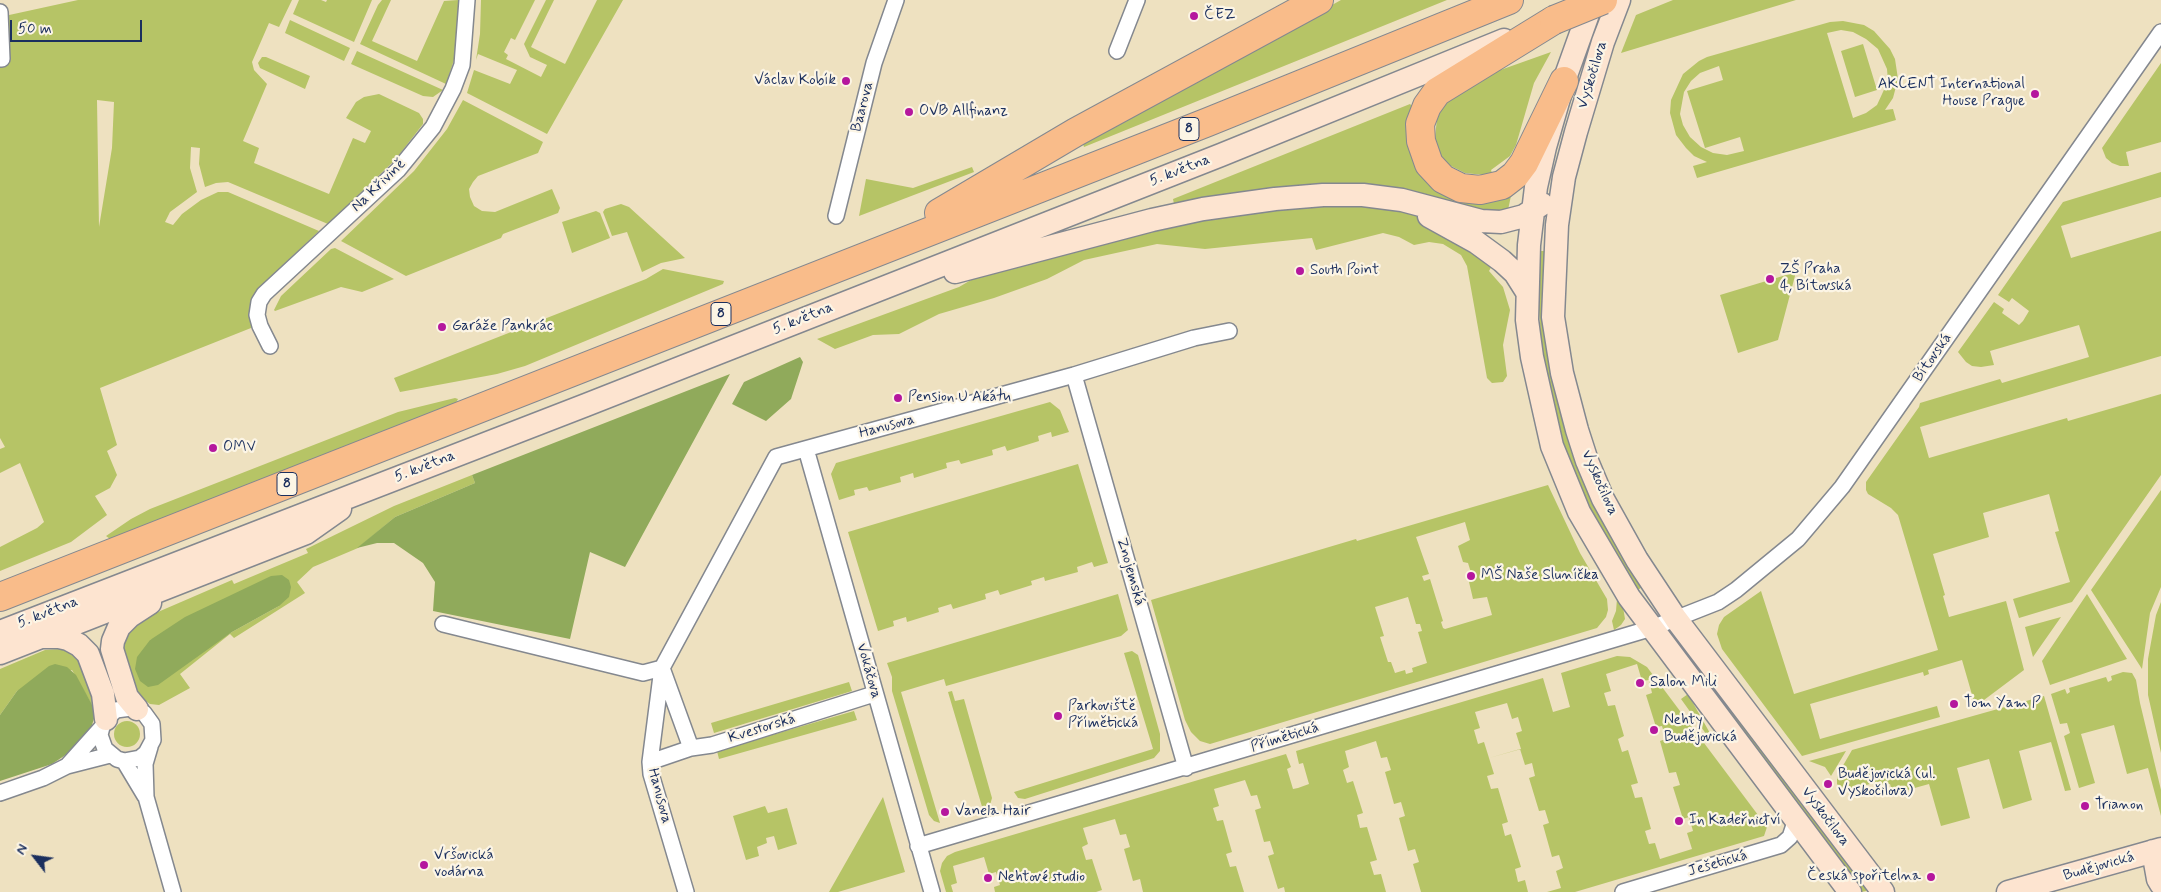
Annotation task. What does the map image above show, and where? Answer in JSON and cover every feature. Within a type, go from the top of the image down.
[{"type":"highway","points":[[868,256],[1076,132],[1319,0]]},
{"type":"highway","name":"8","points":[[0,597],[1299,86],[1509,0]]},
{"type":"highway","name":"5. května","points":[[1525,34],[1603,0]]},
{"type":"highway","points":[[1525,34],[1445,86],[1432,98],[1423,114],[1420,133],[1425,156],[1433,169],[1449,182],[1474,190],[1494,188],[1509,180],[1524,163],[1564,81]]},
{"type":"main road","name":"Vyskočilova","points":[[1593,0],[1564,81],[1545,147],[1532,211],[1527,320],[1532,357],[1546,423],[1563,476],[1579,512],[1611,569],[1652,628],[1850,892]]},
{"type":"main road","name":"Vyskočilova","points":[[1619,0],[1603,42],[1564,178],[1555,247],[1553,317],[1562,373],[1569,402],[1587,461],[1603,499],[1637,560],[1676,619],[1882,892]]},
{"type":"main road","name":"5. května","points":[[0,632],[1221,155],[1525,34]]},
{"type":"main road","points":[[851,300],[1106,231],[1203,209],[1275,199],[1322,195],[1379,197],[1402,200],[1491,222],[1513,220],[1532,211],[1547,200],[1564,178]]},
{"type":"main road","points":[[1379,197],[1417,210],[1476,242],[1509,267],[1527,292]]},
{"type":"main road","points":[[0,653],[306,533],[367,489]]},
{"type":"main road","points":[[137,710],[127,697],[112,649],[113,641],[124,621],[181,582]]},
{"type":"main road","points":[[34,639],[59,637],[74,642],[84,649],[91,659],[103,694],[104,723]]},
{"type":"main road","points":[[1797,823],[1807,861],[1830,892]]},
{"type":"main road","points":[[2157,850],[2158,879],[2161,884]]},
{"type":"main road","name":"Budějovická","points":[[2008,892],[2157,850]]},
{"type":"street","name":"Na Křivině","points":[[270,346],[257,315],[259,302],[264,294],[398,170],[433,127],[453,89],[462,65],[466,0]]},
{"type":"street","name":"Baarova","points":[[836,216],[874,63],[896,0]]},
{"type":"street","points":[[1117,51],[1137,0]]},
{"type":"street","points":[[0,12],[2,59],[0,59]]},
{"type":"street","name":"Bítovská","points":[[1652,628],[1718,602],[1745,584],[1798,539],[1842,487],[2161,32]]},
{"type":"street","name":"Hanusova","points":[[686,892],[651,774],[650,762],[662,668],[776,457],[1074,375],[1194,338],[1229,331]]},
{"type":"street","name":"Znojemská","points":[[1074,375],[1186,768]]},
{"type":"street","name":"Vokáčova","points":[[806,449],[874,694],[932,892]]},
{"type":"street","points":[[443,624],[643,673],[662,668],[692,748]]},
{"type":"street","name":"Přímětická","points":[[918,846],[1186,768],[1652,628]]},
{"type":"street","name":"Kvestorská","points":[[650,762],[692,748],[712,745],[874,694]]},
{"type":"street","points":[[67,766],[116,710],[123,708],[144,713],[152,724],[154,733],[145,764],[146,797],[173,892]]},
{"type":"street","points":[[104,723],[102,742],[110,755],[124,761],[140,758],[151,746]]},
{"type":"street","points":[[2,791],[44,778],[67,766],[110,755]]},
{"type":"street","points":[[124,761],[146,797]]},
{"type":"street","name":"Ješetická","points":[[1623,892],[1781,845],[1790,837],[1794,825],[1797,823]]},
{"type":"green space","points":[[78,0],[292,0],[279,27],[269,23],[252,62],[254,70],[267,84],[243,141],[259,148],[254,163],[329,194],[353,138],[365,143],[371,131],[346,118],[356,102],[364,97],[379,94],[419,113],[423,119],[423,124],[395,160],[328,224],[228,182],[216,183],[205,187],[199,164],[200,148],[191,147],[190,168],[197,192],[170,212],[165,222],[173,225],[182,214],[201,200],[218,192],[228,192],[319,231],[264,283],[251,314],[251,328],[100,388],[117,445],[107,451],[117,475],[110,488],[95,496],[107,515],[71,542],[0,571],[0,547],[37,528],[44,522],[20,463],[0,473],[0,449],[5,447],[0,438],[0,17]],"holes":[[[97,100],[114,102],[112,148],[99,227]]]},
{"type":"green space","points":[[299,0],[321,0],[326,2],[327,0],[372,0],[354,42],[293,14]]},
{"type":"green space","points":[[382,0],[391,0],[372,41],[417,61],[444,1],[458,0],[459,27],[455,57],[446,84],[360,44]]},
{"type":"green space","points":[[481,0],[535,0],[515,40],[511,38],[504,52],[508,55],[506,59],[541,77],[547,65],[530,57],[524,44],[546,0],[554,0],[531,47],[565,64],[597,0],[623,0],[547,134],[467,93],[474,70],[510,84],[517,70],[478,54],[476,60],[480,34]]},
{"type":"green space","points":[[1341,0],[1447,0],[1084,147],[1083,144]]},
{"type":"green space","points":[[1673,0],[1796,0],[1621,53],[1636,15]]},
{"type":"green space","points":[[290,20],[350,48],[344,61],[285,33]]},
{"type":"green space","points":[[1843,21],[1864,25],[1874,31],[1890,49],[1895,59],[1898,79],[1893,98],[1885,110],[1893,109],[1896,120],[1697,178],[1693,166],[1707,162],[1694,156],[1676,135],[1670,113],[1671,100],[1683,74],[1707,57],[1830,22]],"holes":[[[1841,30],[1853,32],[1866,39],[1878,49],[1887,69],[1888,81],[1877,105],[1866,113],[1853,118],[1827,33]],[[1719,66],[1723,80],[1687,91],[1705,148],[1740,137],[1744,151],[1727,155],[1713,153],[1701,147],[1690,137],[1683,125],[1680,114],[1684,92],[1691,81],[1700,73]]]},
{"type":"green space","points":[[1863,44],[1877,90],[1855,97],[1841,51]]},
{"type":"green space","points":[[357,51],[443,90],[433,97],[423,96],[351,64]]},
{"type":"green space","points":[[1551,52],[1534,83],[1516,145],[1510,156],[1491,170],[1492,173],[1484,175],[1465,173],[1449,165],[1441,156],[1435,138],[1437,118],[1447,101],[1475,79]]},
{"type":"green space","points":[[262,57],[310,76],[305,89],[260,68],[258,63]]},
{"type":"green space","points":[[2161,63],[2161,142],[2126,152],[2129,166],[2120,166],[2112,163],[2106,158],[2102,148]]},
{"type":"green space","points":[[463,100],[543,142],[538,153],[478,176],[469,189],[474,206],[482,211],[495,212],[552,189],[560,208],[558,213],[503,234],[501,238],[406,276],[341,241],[414,171],[447,129]]},
{"type":"green space","points":[[1410,104],[1413,107],[1416,163],[1512,191],[1508,210],[1494,211],[1465,207],[1382,186],[1349,184],[1267,189],[1174,204],[1173,199]]},
{"type":"green space","points":[[972,167],[974,172],[859,216],[866,179],[913,188]]},
{"type":"green space","points":[[2161,172],[2161,197],[2061,226],[2071,258],[2161,231],[2161,356],[1920,427],[1929,458],[2067,418],[2068,421],[2161,394],[2161,475],[2072,602],[2019,618],[2013,599],[2070,582],[2055,532],[2059,531],[2049,494],[1983,513],[1989,537],[1933,554],[1945,595],[1943,596],[1949,617],[2006,601],[2024,670],[1975,705],[1962,660],[1928,670],[1929,674],[1924,676],[1923,672],[1810,704],[1820,739],[1937,706],[1940,717],[1802,756],[1722,649],[1717,634],[1719,625],[1724,617],[1761,591],[1794,694],[1938,650],[1898,515],[1891,508],[1868,494],[1866,482],[1920,403],[2000,379],[2002,383],[2089,357],[2079,325],[1990,351],[1994,365],[1972,366],[1958,352],[1994,302],[2004,309],[2002,313],[2019,325],[2023,321],[2029,311],[2012,298],[2009,302],[1998,295],[2063,202]]},
{"type":"green space","points":[[621,204],[629,207],[685,258],[661,263],[642,272],[627,232],[612,236],[603,212],[605,209]]},
{"type":"green space","points":[[1344,204],[1391,209],[1431,222],[1493,264],[1489,271],[1503,287],[1510,310],[1503,345],[1507,376],[1503,382],[1492,383],[1487,378],[1467,266],[1461,255],[1443,244],[1429,242],[1414,245],[1399,237],[1383,233],[1316,250],[1312,238],[1205,249],[1157,244],[1084,260],[1047,279],[994,298],[939,314],[899,334],[873,335],[835,349],[817,339],[959,287],[971,280],[1098,242],[1235,214]]},
{"type":"green space","points":[[596,211],[600,213],[610,238],[572,253],[562,222]]},
{"type":"green space","points":[[335,248],[394,279],[362,292],[341,287],[275,311],[281,296],[331,249]]},
{"type":"green space","points":[[1539,251],[1546,251],[1546,312],[1643,586],[1637,591],[1594,519],[1578,484],[1559,431],[1542,351],[1538,296]]},
{"type":"green space","points":[[663,269],[724,281],[723,284],[525,366],[497,374],[400,392],[394,378],[646,279]]},
{"type":"green space","points":[[1796,272],[1778,340],[1738,353],[1720,295]]},
{"type":"green space","points":[[800,357],[803,362],[791,399],[766,421],[732,404],[744,382]]},
{"type":"green space","points":[[730,374],[625,567],[590,552],[570,639],[433,611],[435,582],[423,563],[394,543],[377,543],[357,548],[395,517],[475,483],[472,475]]},
{"type":"green space","points":[[455,398],[458,399],[456,403],[110,539],[106,536],[150,509],[398,412]]},
{"type":"green space","points":[[1050,402],[1060,410],[1069,432],[1052,437],[1051,432],[1038,436],[1039,441],[1007,451],[1005,446],[992,450],[993,455],[961,464],[959,460],[946,463],[947,468],[914,478],[913,473],[900,477],[901,482],[869,491],[867,487],[854,490],[855,495],[839,500],[831,474],[836,463]]},
{"type":"green space","points":[[1078,464],[1108,563],[1094,567],[1092,562],[1077,567],[1078,572],[1045,581],[1044,577],[1031,581],[1032,585],[1000,595],[998,590],[985,594],[986,599],[953,609],[951,604],[938,608],[939,612],[907,622],[906,617],[893,621],[894,626],[878,631],[848,532]]},
{"type":"green space","points":[[472,475],[475,483],[395,517],[358,548],[313,567],[297,582],[305,593],[234,638],[230,634],[180,674],[190,688],[159,705],[150,704],[136,694],[122,642],[126,632],[144,618],[232,580],[234,584],[308,553],[306,549],[394,506]],"holes":[[[279,606],[205,649],[150,640]]]},
{"type":"green space","points":[[1548,485],[1580,553],[1607,599],[1608,610],[1606,617],[1597,628],[1210,744],[1200,741],[1191,732],[1185,720],[1151,600],[1356,539],[1357,541]],"holes":[[[1465,522],[1470,540],[1458,546],[1463,562],[1468,563],[1473,579],[1469,582],[1473,599],[1487,597],[1492,615],[1445,629],[1441,622],[1443,621],[1430,579],[1424,581],[1422,576],[1429,574],[1416,537]],[[1408,597],[1416,624],[1420,624],[1422,631],[1418,632],[1427,663],[1412,668],[1413,672],[1406,674],[1405,670],[1395,673],[1391,662],[1388,662],[1380,637],[1384,636],[1375,607]]]},
{"type":"green space","points":[[2161,490],[2161,587],[2150,613],[2142,669],[2091,590]]},
{"type":"green space","points":[[282,575],[289,580],[291,587],[289,597],[279,606],[232,632],[158,685],[148,687],[140,681],[135,669],[137,657],[150,640],[185,617],[271,576]]},
{"type":"green space","points":[[1118,594],[1128,630],[1121,636],[946,686],[944,679],[901,692],[940,823],[934,821],[929,815],[892,691],[892,677],[887,663]]},
{"type":"green space","points":[[2087,594],[2127,659],[2050,685],[2042,661]]},
{"type":"green space","points":[[1617,599],[1623,607],[1625,619],[1614,630],[1612,621],[1616,611]]},
{"type":"green space","points":[[2161,602],[2161,753],[2148,695],[2148,659],[2156,615]]},
{"type":"green space","points":[[2061,617],[2033,657],[2025,627]]},
{"type":"green space","points":[[60,649],[74,652],[84,666],[96,712],[72,670],[17,691],[0,715],[0,669],[45,650]]},
{"type":"green space","points":[[1132,651],[1138,655],[1160,734],[1160,751],[1154,758],[1025,799],[1018,798],[1014,792],[1153,749],[1124,653]]},
{"type":"green space","points":[[1691,655],[1867,888],[1866,891],[1861,892],[1686,657]]},
{"type":"green space","points":[[1617,656],[1630,657],[1647,667],[1767,827],[1764,836],[1575,892],[1547,892],[1561,888],[1556,871],[1563,868],[1559,855],[1552,857],[1543,825],[1549,823],[1545,810],[1539,811],[1529,778],[1535,776],[1532,763],[1525,765],[1516,733],[1522,731],[1518,717],[1512,719],[1507,703],[1475,712],[1480,728],[1474,730],[1478,744],[1484,742],[1494,774],[1487,776],[1491,789],[1498,788],[1508,822],[1502,824],[1505,836],[1511,834],[1521,867],[1515,869],[1518,882],[1525,880],[1528,892],[1421,892],[1413,864],[1419,862],[1415,849],[1408,851],[1399,818],[1405,816],[1401,802],[1394,804],[1385,772],[1391,770],[1387,757],[1381,758],[1376,741],[1345,751],[1349,767],[1343,770],[1347,783],[1353,781],[1363,813],[1357,815],[1360,828],[1367,827],[1377,860],[1370,862],[1374,875],[1381,874],[1386,892],[1285,892],[1284,887],[1278,889],[1268,856],[1274,854],[1270,841],[1264,842],[1255,810],[1261,808],[1257,795],[1251,796],[1245,780],[1214,789],[1219,806],[1213,808],[1217,821],[1223,820],[1232,852],[1226,854],[1230,867],[1236,866],[1244,892],[1143,892],[1140,879],[1133,881],[1124,849],[1130,847],[1126,834],[1120,835],[1115,819],[1083,828],[1088,844],[1082,847],[1086,860],[1092,859],[1102,890],[1096,892],[995,892],[994,887],[1000,885],[996,872],[989,874],[984,857],[953,866],[957,883],[951,885],[953,892],[946,892],[940,871],[942,863],[947,856],[955,852],[1286,754],[1291,767],[1287,769],[1293,789],[1298,788],[1309,784],[1303,763],[1299,764],[1296,751],[1543,678],[1553,712],[1570,707],[1561,673]],"holes":[[[1637,664],[1642,681],[1649,680],[1652,693],[1646,695],[1656,727],[1662,726],[1666,739],[1660,741],[1669,773],[1676,772],[1680,785],[1673,787],[1683,819],[1689,817],[1693,831],[1687,833],[1692,849],[1660,859],[1655,843],[1649,844],[1645,831],[1651,829],[1642,797],[1635,798],[1631,785],[1638,783],[1628,750],[1622,752],[1618,739],[1624,736],[1615,705],[1608,706],[1604,693],[1611,691],[1606,674]]]},
{"type":"green space","points":[[55,664],[67,667],[76,675],[96,712],[89,735],[82,744],[52,764],[0,781],[0,715],[17,691],[49,666]]},
{"type":"green space","points":[[2123,672],[2132,673],[2136,680],[2161,790],[2161,816],[2148,768],[2127,774],[2114,725],[2081,734],[2095,783],[2079,788],[2064,736],[2070,733],[2067,723],[2060,724],[2051,694],[2065,689],[2067,694],[2070,692],[2069,688],[2106,677],[2108,682],[2112,680],[2111,676]]},
{"type":"green space","points":[[849,682],[852,691],[714,733],[711,723]]},
{"type":"green space","points":[[952,691],[955,701],[964,699],[992,798],[990,805],[983,810],[948,692]]},
{"type":"green space","points":[[1688,694],[1711,735],[1709,738],[1681,699]]},
{"type":"green space","points":[[2044,696],[2071,790],[2065,791],[2051,742],[2019,751],[2032,800],[2003,809],[1989,759],[1957,768],[1970,818],[1941,826],[1929,784],[1893,794],[1890,784],[1883,785],[1881,781],[1844,791],[1837,784],[1837,776],[1852,750]]},
{"type":"green space","points":[[854,711],[857,720],[719,759],[717,751]]},
{"type":"green space","points":[[127,721],[136,725],[140,734],[136,743],[127,747],[118,743],[114,734],[118,725]]},
{"type":"green space","points":[[1846,751],[1831,776],[1825,767],[1809,761]]},
{"type":"green space","points":[[883,797],[905,872],[838,892],[829,892]]},
{"type":"green space","points":[[765,806],[768,813],[787,808],[797,844],[778,850],[774,836],[766,838],[767,843],[757,847],[759,856],[746,860],[733,816]]},
{"type":"place","name":"ČEZ","points":[[1194,16]]},
{"type":"place","name":"Václav Kobík","points":[[846,81]]},
{"type":"place","name":"AKCENT International House Prague","points":[[2035,94]]},
{"type":"place","name":"OVB Allfinanz","points":[[909,112]]},
{"type":"place","name":"South Point","points":[[1300,271]]},
{"type":"place","name":"ZŠ Praha 4, Bítovská","points":[[1770,279]]},
{"type":"place","name":"Garáže Pankrác","points":[[442,327]]},
{"type":"place","name":"Pension U Akátu","points":[[898,398]]},
{"type":"place","name":"OMV","points":[[213,448]]},
{"type":"place","name":"MŠ Naše Sluníčka","points":[[1471,576]]},
{"type":"place","name":"Salon Mili","points":[[1640,683]]},
{"type":"place","name":"Tom Yam P","points":[[1954,704]]},
{"type":"place","name":"Parkoviště Přímětická","points":[[1058,716]]},
{"type":"place","name":"Nehty Budějovická","points":[[1654,730]]},
{"type":"place","name":"Budějovická (ul. Vyskočilova)","points":[[1828,784]]},
{"type":"place","name":"Trianon","points":[[2085,806]]},
{"type":"place","name":"Vanela Hair","points":[[945,812]]},
{"type":"place","name":"In Kadeřnictví","points":[[1679,821]]},
{"type":"place","name":"Vršovická vodárna","points":[[424,865]]},
{"type":"place","name":"Česká spořitelna","points":[[1931,877]]},
{"type":"place","name":"Nehtové studio","points":[[988,878]]}]
